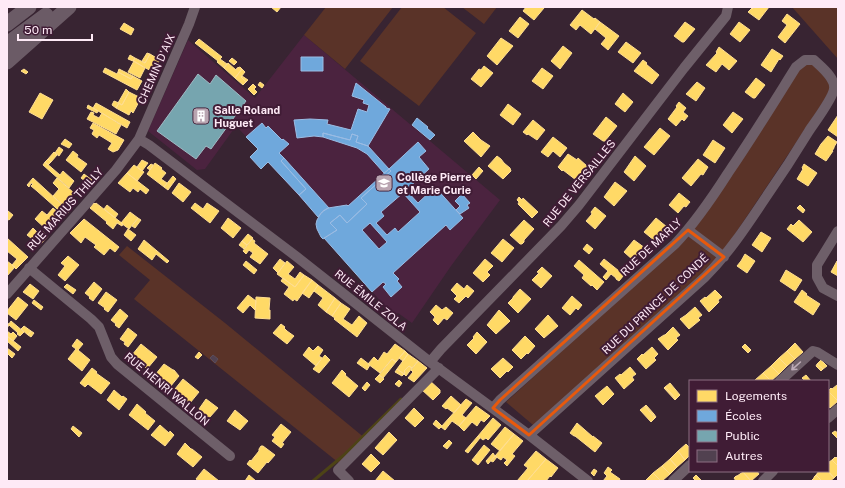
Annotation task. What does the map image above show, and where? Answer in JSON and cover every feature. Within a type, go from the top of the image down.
[{"type":"highway","points":[[7,12],[15,7]]},
{"type":"highway","points":[[7,24],[28,7]]},
{"type":"highway","points":[[7,44],[57,7]]},
{"type":"highway","points":[[7,62],[69,7]]},
{"type":"street","name":"CHEMIN D'AIX","points":[[139,139],[195,7]]},
{"type":"street","name":"RUE DE VERSAILLES","points":[[349,481],[338,470],[579,205],[684,68],[726,16],[728,7]]},
{"type":"street","name":"RUE DE MARLY","points":[[493,408],[500,400],[675,244],[688,230],[739,157],[796,67],[805,60],[814,60],[827,73]]},
{"type":"street","name":"RUE DU PRINCE DE CONDÉ","points":[[529,436],[705,277],[724,257],[745,228],[830,99],[834,89],[834,81],[827,73]]},
{"type":"street","name":"RUE MARIUS THILLY","points":[[7,294],[116,170],[139,139]]},
{"type":"street","name":"RUE ÉMILE ZOLA","points":[[139,139],[297,256],[434,365],[588,481]]},
{"type":"street","points":[[688,230],[724,257]]},
{"type":"street","points":[[838,231],[817,265],[817,277],[824,288],[838,296]]},
{"type":"street","name":"RUE HENRI WALLON","points":[[29,268],[99,327],[112,357],[117,364],[230,456]]},
{"type":"street","points":[[781,380],[813,351],[817,352],[838,366]]},
{"type":"street","points":[[829,417],[838,409]]},
{"type":"street","points":[[674,481],[689,466]]},
{"type":"street","points":[[763,481],[772,472]]},
{"type":"highlighted area","points":[[688,230],[724,257],[529,435],[493,408]]},
{"type":"shaded area","points":[[326,7],[393,7],[345,69],[304,35]]},
{"type":"shaded area","points":[[402,7],[443,7],[476,33],[419,106],[360,61]]},
{"type":"shaded area","points":[[462,7],[497,7],[484,24]]},
{"type":"shaded area","points":[[792,7],[838,7],[838,59]]},
{"type":"shaded area","name":"Collège Pierre et Marie Curie","points":[[304,35],[500,200],[451,266],[412,323],[398,313],[394,316],[324,238],[323,239],[321,237],[316,224],[318,217],[268,162],[261,169],[258,149],[236,126],[205,169],[197,170],[148,131],[188,40],[255,98]]},
{"type":"shaded area","points":[[804,65],[816,65],[829,77],[831,90],[717,261],[539,430],[506,402],[679,244],[799,68]]},
{"type":"shaded area","points":[[127,246],[225,323],[366,439],[339,463],[134,299],[150,280],[119,255]]},
{"type":"building: Logements","points":[[271,7],[281,7],[277,12]]},
{"type":"building: Logements","points":[[526,7],[544,8],[534,20],[523,11]]},
{"type":"building: Logements","points":[[754,7],[769,7],[759,20],[748,12]]},
{"type":"building: Logements","points":[[582,10],[600,22],[591,34],[580,25],[576,30],[570,25]]},
{"type":"building: Logements","points":[[787,14],[800,24],[785,43],[778,37],[787,25],[782,21]]},
{"type":"building: Logements","points":[[520,17],[529,24],[518,38],[509,31]]},
{"type":"building: Logements","points":[[600,22],[619,36],[608,50],[601,44],[606,38],[595,29]]},
{"type":"building: Logements","points":[[685,22],[695,29],[684,42],[682,42],[674,36]]},
{"type":"building: Logements","points":[[739,22],[750,30],[740,42],[730,34]]},
{"type":"building: Logements","points":[[124,23],[134,29],[131,35],[120,29]]},
{"type":"building: Logements","points":[[501,38],[513,46],[497,65],[487,56]]},
{"type":"building: Logements","points":[[199,39],[222,57],[220,59],[227,64],[224,68],[217,62],[218,61],[195,43]]},
{"type":"building: Logements","points":[[626,42],[641,53],[633,63],[618,52]]},
{"type":"building: Logements","points":[[563,46],[572,53],[560,69],[551,61]]},
{"type":"building: Logements","points":[[719,47],[737,61],[729,70],[722,64],[716,72],[706,65],[717,53],[716,52]]},
{"type":"building: Logements","points":[[772,49],[783,56],[780,60],[779,59],[771,72],[761,65]]},
{"type":"building: Logements","points":[[147,53],[150,54],[145,63],[142,61]]},
{"type":"building: Logements","points":[[150,54],[160,60],[153,72],[133,61],[135,58],[145,63]]},
{"type":"building: Logements","points":[[130,55],[135,58],[133,61],[128,59]]},
{"type":"building: Logements","points":[[232,58],[237,62],[234,65],[229,61]]},
{"type":"building: Logements","points":[[643,60],[659,75],[652,84],[634,71]]},
{"type":"building: Logements","points":[[134,61],[145,68],[140,78],[128,72]]},
{"type":"building: Logements","points":[[228,63],[236,70],[240,67],[242,69],[235,78],[224,68]]},
{"type":"building: Logements","points":[[484,66],[493,73],[481,87],[471,79],[479,69],[481,70]]},
{"type":"building: Logements","points":[[105,68],[117,74],[118,72],[131,79],[133,76],[142,81],[137,90],[103,72]]},
{"type":"building: Logements","points":[[542,68],[553,76],[543,89],[532,81]]},
{"type":"building: Logements","points":[[24,69],[28,72],[26,74],[21,71]]},
{"type":"building: Logements","points":[[119,69],[133,76],[131,79],[118,72]]},
{"type":"building: Logements","points":[[242,69],[245,72],[241,77],[246,82],[243,85],[235,78]]},
{"type":"building: Logements","points":[[242,76],[248,80],[246,82],[241,77]]},
{"type":"building: Logements","points":[[756,78],[765,85],[755,98],[753,98],[745,92]]},
{"type":"building: Logements","points":[[260,82],[264,85],[262,88],[258,85]]},
{"type":"building: Logements","points":[[697,82],[705,88],[696,101],[686,94]]},
{"type":"building: Logements","points":[[253,84],[256,87],[254,89],[257,92],[254,95],[248,89]]},
{"type":"building: Logements","points":[[126,89],[129,92],[122,105],[118,103]]},
{"type":"building: Logements","points":[[129,92],[141,98],[133,113],[131,111],[129,115],[116,108],[119,103],[122,105]]},
{"type":"building: Logements","points":[[40,93],[53,100],[42,119],[29,112]]},
{"type":"building: Logements","points":[[623,93],[633,102],[625,112],[615,104]]},
{"type":"building: Logements","points":[[114,101],[119,103],[116,108],[112,105]]},
{"type":"building: Logements","points":[[679,102],[686,108],[683,112],[688,116],[684,121],[682,119],[676,126],[668,119]]},
{"type":"building: Logements","points":[[96,103],[130,122],[127,128],[93,108]]},
{"type":"building: Logements","points":[[508,104],[521,114],[513,125],[500,115]]},
{"type":"building: Logements","points":[[88,105],[98,111],[97,113],[87,108]]},
{"type":"building: Logements","points":[[91,112],[99,118],[102,113],[121,125],[116,134],[87,119]]},
{"type":"building: Logements","points":[[733,112],[743,119],[732,133],[723,125]]},
{"type":"building: Logements","points":[[838,115],[838,137],[828,130]]},
{"type":"building: Logements","points":[[606,117],[617,126],[605,141],[603,141],[593,134]]},
{"type":"building: Logements","points":[[533,120],[545,130],[537,140],[523,132]]},
{"type":"building: Logements","points":[[93,123],[124,140],[118,150],[113,152],[108,149],[112,143],[99,135],[97,138],[92,134],[94,130],[90,128]]},
{"type":"building: Logements","points":[[660,128],[670,136],[654,155],[644,147]]},
{"type":"building: Logements","points":[[473,132],[490,146],[481,157],[464,141]]},
{"type":"building: Logements","points":[[828,136],[837,142],[826,161],[815,154]]},
{"type":"building: Logements","points":[[553,137],[567,148],[560,157],[553,151],[548,157],[541,152]]},
{"type":"building: Logements","points":[[65,139],[72,144],[69,148],[61,144]]},
{"type":"building: Logements","points":[[713,140],[725,148],[715,163],[703,155]]},
{"type":"building: Logements","points":[[59,147],[63,150],[59,156],[55,153]]},
{"type":"building: Logements","points":[[73,151],[78,155],[77,157],[87,164],[81,172],[66,160]]},
{"type":"building: Logements","points":[[54,152],[57,155],[51,162],[48,159]]},
{"type":"building: Logements","points":[[568,154],[577,160],[578,158],[587,166],[576,180],[558,167]]},
{"type":"building: Logements","points":[[497,156],[510,168],[511,171],[503,179],[488,166]]},
{"type":"building: Logements","points":[[635,156],[646,166],[634,181],[624,172]]},
{"type":"building: Logements","points":[[48,159],[51,162],[48,165],[45,162]]},
{"type":"building: Logements","points":[[698,159],[708,167],[703,175],[701,174],[691,186],[682,178]]},
{"type":"building: Logements","points":[[142,160],[148,163],[142,171],[137,167]]},
{"type":"building: Logements","points":[[45,162],[60,175],[63,171],[74,181],[69,188],[43,165]]},
{"type":"building: Logements","points":[[155,163],[166,173],[161,179],[167,183],[164,187],[147,174]]},
{"type":"building: Logements","points":[[151,164],[153,165],[150,170],[147,168]]},
{"type":"building: Logements","points":[[804,164],[817,173],[808,186],[797,179],[803,169]]},
{"type":"building: Logements","points":[[134,165],[144,172],[137,181],[127,173]]},
{"type":"building: Logements","points":[[479,167],[483,171],[476,179],[472,175]]},
{"type":"building: Logements","points":[[127,173],[149,190],[146,194],[140,189],[138,192],[133,188],[130,192],[118,183]]},
{"type":"building: Logements","points":[[84,174],[92,180],[89,184],[81,178]]},
{"type":"building: Logements","points":[[173,176],[176,179],[168,190],[164,187]]},
{"type":"building: Logements","points":[[33,178],[69,211],[66,215],[64,215],[31,186],[33,184],[31,183],[29,187],[27,185]]},
{"type":"building: Logements","points":[[57,178],[74,193],[63,205],[53,196],[59,189],[53,183]]},
{"type":"building: Logements","points":[[615,182],[627,191],[614,206],[604,197]]},
{"type":"building: Logements","points":[[179,183],[191,192],[183,202],[172,193]]},
{"type":"building: Logements","points":[[679,193],[690,202],[678,213],[669,205]]},
{"type":"building: Logements","points":[[519,197],[522,200],[523,198],[538,212],[532,218],[518,204],[519,202],[517,200]]},
{"type":"building: Logements","points":[[94,203],[123,224],[122,226],[117,223],[113,229],[90,208]]},
{"type":"building: Logements","points":[[195,203],[203,209],[207,203],[219,211],[210,223],[191,208]]},
{"type":"building: Logements","points":[[107,205],[118,214],[115,218],[104,209]]},
{"type":"building: Logements","points":[[800,205],[805,210],[803,213],[797,208]]},
{"type":"building: Logements","points":[[595,207],[606,216],[595,229],[586,221],[592,214],[591,212]]},
{"type":"building: Logements","points":[[53,208],[59,213],[48,225],[49,227],[47,230],[35,219],[42,211],[47,215]]},
{"type":"building: Logements","points":[[8,211],[13,215],[9,220],[7,219]]},
{"type":"building: Logements","points":[[130,212],[138,218],[129,229],[121,223]]},
{"type":"building: Logements","points":[[138,218],[141,220],[135,228],[132,226]]},
{"type":"building: Logements","points":[[228,218],[241,228],[233,238],[221,228]]},
{"type":"building: Logements","points":[[656,218],[667,227],[655,241],[644,232]]},
{"type":"building: Logements","points":[[84,219],[119,247],[115,252],[110,248],[104,255],[94,247],[96,245],[85,237],[81,243],[70,233]]},
{"type":"building: Logements","points":[[524,220],[534,229],[524,240],[524,242],[520,244],[510,235]]},
{"type":"building: Logements","points":[[799,220],[812,232],[803,242],[787,229],[791,224],[793,226]]},
{"type":"building: Logements","points":[[33,228],[37,232],[40,229],[48,236],[40,245],[27,235]]},
{"type":"building: Logements","points":[[128,229],[136,235],[131,241],[124,235]]},
{"type":"building: Logements","points":[[761,232],[771,238],[762,252],[752,245]]},
{"type":"building: Logements","points":[[248,234],[253,238],[247,245],[242,241]]},
{"type":"building: Logements","points":[[7,238],[28,257],[16,269],[12,265],[17,259],[7,251]]},
{"type":"building: Logements","points":[[252,239],[255,241],[254,243],[268,254],[260,264],[250,257],[253,253],[249,250],[246,254],[243,251]]},
{"type":"building: Logements","points":[[503,239],[514,248],[502,262],[491,253]]},
{"type":"building: Logements","points":[[144,240],[169,261],[167,263],[156,254],[152,260],[138,249]]},
{"type":"building: Logements","points":[[634,240],[645,248],[641,253],[639,252],[633,260],[624,252]]},
{"type":"building: Logements","points":[[242,241],[247,245],[244,249],[239,245]]},
{"type":"building: Logements","points":[[587,244],[593,249],[589,254],[583,249]]},
{"type":"building: Logements","points":[[745,254],[755,261],[747,273],[737,266]]},
{"type":"building: Logements","points":[[68,256],[79,265],[65,281],[58,275],[65,266],[61,263]]},
{"type":"building: Logements","points":[[280,259],[285,263],[278,273],[273,268]]},
{"type":"building: Logements","points":[[485,259],[493,266],[487,272],[490,275],[483,282],[473,273]]},
{"type":"building: Logements","points":[[604,259],[624,275],[619,281],[611,274],[606,280],[603,277],[608,271],[600,264]]},
{"type":"building: Logements","points":[[579,260],[604,282],[597,290],[582,278],[584,275],[574,266]]},
{"type":"building: Logements","points":[[7,261],[15,267],[7,276]]},
{"type":"building: Logements","points":[[246,261],[257,270],[254,274],[243,265]]},
{"type":"building: Logements","points":[[287,261],[294,267],[288,274],[295,279],[300,272],[304,275],[295,287],[277,274]]},
{"type":"building: Logements","points":[[837,261],[838,262],[838,276],[831,272]]},
{"type":"building: Logements","points":[[542,267],[552,276],[541,288],[532,280],[539,273],[537,272]]},
{"type":"building: Logements","points":[[786,270],[802,280],[795,291],[780,281]]},
{"type":"building: Logements","points":[[304,275],[312,280],[297,301],[294,299],[293,301],[284,294],[289,287],[281,281],[283,278],[295,287]]},
{"type":"building: Logements","points":[[312,280],[318,285],[309,298],[302,293]]},
{"type":"building: Logements","points":[[94,282],[102,289],[93,301],[85,293]]},
{"type":"building: Logements","points":[[457,283],[464,289],[467,285],[474,291],[468,298],[466,296],[459,303],[454,299],[457,296],[451,290]]},
{"type":"building: Logements","points":[[30,284],[39,291],[33,299],[23,292]]},
{"type":"building: Logements","points":[[67,284],[76,290],[73,294],[64,287]]},
{"type":"building: Logements","points":[[318,285],[335,298],[326,312],[318,305],[323,298],[314,291]]},
{"type":"building: Logements","points":[[520,289],[531,299],[518,313],[508,303]]},
{"type":"building: Logements","points":[[715,290],[722,297],[709,312],[700,301]]},
{"type":"building: Logements","points":[[802,290],[807,294],[806,295],[820,304],[813,315],[794,302]]},
{"type":"building: Logements","points":[[106,292],[117,300],[108,312],[98,303]]},
{"type":"building: Logements","points":[[248,295],[256,301],[255,310],[250,305],[243,313],[237,308]]},
{"type":"building: Logements","points":[[572,296],[582,305],[578,310],[576,308],[570,315],[562,308]]},
{"type":"building: Logements","points":[[18,297],[28,305],[16,320],[7,313],[7,311]]},
{"type":"building: Logements","points":[[256,297],[270,298],[270,319],[255,318]]},
{"type":"building: Logements","points":[[335,298],[341,303],[332,316],[326,312]]},
{"type":"building: Logements","points":[[34,300],[43,307],[41,310],[32,303]]},
{"type":"building: Logements","points":[[341,303],[350,309],[343,319],[352,325],[359,316],[367,323],[357,337],[332,316]]},
{"type":"building: Logements","points":[[436,305],[442,310],[446,307],[453,313],[447,320],[444,318],[438,325],[433,320],[435,317],[430,312]]},
{"type":"building: Logements","points":[[695,307],[702,315],[698,318],[700,320],[689,329],[680,319]]},
{"type":"building: Logements","points":[[120,309],[128,316],[119,328],[111,320]]},
{"type":"building: Logements","points":[[499,310],[510,321],[496,334],[487,325]]},
{"type":"building: Logements","points":[[548,315],[558,326],[544,338],[535,329]]},
{"type":"building: Logements","points":[[11,321],[24,332],[20,336],[9,325],[7,328],[7,323],[9,324]]},
{"type":"building: Logements","points":[[281,324],[294,336],[287,344],[273,333]]},
{"type":"building: Logements","points":[[24,326],[31,331],[28,335],[21,329]]},
{"type":"building: Logements","points":[[673,327],[680,335],[676,338],[678,340],[668,350],[658,339],[665,335]]},
{"type":"building: Logements","points":[[128,328],[137,335],[128,347],[124,344],[125,342],[120,339]]},
{"type":"building: Logements","points":[[7,331],[11,334],[13,332],[17,336],[13,341],[7,336]]},
{"type":"building: Logements","points":[[31,331],[34,333],[31,337],[28,335]]},
{"type":"building: Logements","points":[[477,332],[487,342],[476,354],[467,345],[474,338],[473,337]]},
{"type":"building: Logements","points":[[7,336],[21,347],[18,351],[7,341]]},
{"type":"building: Logements","points":[[525,336],[535,346],[521,359],[512,350]]},
{"type":"building: Logements","points":[[77,339],[83,344],[78,350],[90,360],[82,371],[68,359],[76,349],[72,346]]},
{"type":"building: Logements","points":[[795,343],[803,352],[795,359],[787,351]]},
{"type":"building: Logements","points":[[141,344],[157,357],[147,369],[142,364],[143,363],[132,355]]},
{"type":"building: Logements","points":[[395,344],[405,351],[396,362],[392,359],[380,373],[368,364],[374,357],[378,361],[384,352],[387,354]]},
{"type":"building: Logements","points":[[745,344],[751,350],[748,353],[742,347]]},
{"type":"building: Logements","points":[[318,346],[323,350],[319,356],[322,358],[316,366],[303,355],[309,347],[313,351]]},
{"type":"building: Logements","points":[[652,347],[658,354],[654,358],[656,360],[646,369],[637,359]]},
{"type":"building: Logements","points":[[7,348],[15,354],[12,358],[7,353]]},
{"type":"building: Logements","points":[[405,351],[408,354],[403,361],[399,358]]},
{"type":"building: Logements","points":[[787,351],[795,359],[787,366],[779,358]]},
{"type":"building: Logements","points":[[199,352],[202,355],[198,359],[195,357]]},
{"type":"building: Logements","points":[[408,354],[418,361],[412,368],[409,366],[404,371],[404,374],[397,369]]},
{"type":"building: Logements","points":[[325,355],[330,360],[319,373],[313,369]]},
{"type":"building: Logements","points":[[361,358],[370,365],[367,370],[357,363]]},
{"type":"building: Logements","points":[[503,358],[513,367],[500,378],[491,369]]},
{"type":"building: Logements","points":[[779,358],[787,366],[779,374],[771,366]]},
{"type":"building: Logements","points":[[392,359],[396,362],[383,378],[379,375]]},
{"type":"building: Logements","points":[[821,360],[827,366],[823,369],[817,364]]},
{"type":"building: Logements","points":[[418,361],[427,368],[414,382],[408,378],[413,372],[411,370]]},
{"type":"building: Logements","points":[[164,364],[174,370],[179,376],[170,387],[164,382],[165,381],[155,375]]},
{"type":"building: Logements","points":[[817,364],[823,369],[821,371],[816,366]]},
{"type":"building: Logements","points":[[409,366],[412,368],[406,376],[404,371]]},
{"type":"building: Logements","points":[[771,366],[779,374],[770,380],[763,373]]},
{"type":"building: Logements","points":[[630,367],[636,374],[632,377],[634,380],[624,389],[615,378]]},
{"type":"building: Logements","points":[[92,368],[97,372],[96,373],[110,383],[101,394],[88,384],[85,387],[80,383]]},
{"type":"building: Logements","points":[[397,369],[404,374],[402,376],[395,372]]},
{"type":"building: Logements","points":[[342,370],[346,374],[345,375],[358,386],[349,397],[332,383]]},
{"type":"building: Logements","points":[[763,373],[770,380],[755,380]]},
{"type":"building: Logements","points":[[379,375],[384,379],[380,383],[375,379]]},
{"type":"building: Logements","points":[[806,375],[810,380],[804,380],[802,378]]},
{"type":"building: Logements","points":[[183,379],[199,392],[190,403],[175,389]]},
{"type":"building: Logements","points":[[399,380],[402,383],[399,387],[395,384]]},
{"type":"building: Logements","points":[[429,380],[440,390],[440,393],[433,400],[421,389]]},
{"type":"building: Logements","points":[[367,382],[370,385],[365,391],[362,388]]},
{"type":"building: Logements","points":[[670,383],[680,395],[676,399],[665,387]]},
{"type":"building: Logements","points":[[838,385],[838,401],[829,392],[831,388],[832,389]]},
{"type":"building: Logements","points":[[607,386],[614,394],[603,405],[595,396]]},
{"type":"building: Logements","points":[[665,387],[676,399],[675,400],[664,388]]},
{"type":"building: Logements","points":[[114,390],[122,397],[123,396],[127,399],[119,410],[107,400]]},
{"type":"building: Logements","points":[[829,392],[838,401],[830,408],[829,407]]},
{"type":"building: Logements","points":[[451,396],[461,405],[454,413],[442,406]]},
{"type":"building: Logements","points":[[206,399],[218,408],[209,418],[199,409]]},
{"type":"building: Logements","points":[[466,399],[472,403],[462,415],[466,418],[459,426],[452,421],[445,430],[441,427]]},
{"type":"building: Logements","points":[[137,404],[155,421],[148,430],[129,415]]},
{"type":"building: Logements","points":[[646,405],[654,414],[656,417],[655,418],[645,406]]},
{"type":"building: Logements","points":[[476,406],[490,416],[484,422],[481,420],[477,426],[472,422],[464,431],[459,426]]},
{"type":"building: Logements","points":[[645,406],[655,418],[651,422],[640,410]]},
{"type":"building: Logements","points":[[414,408],[424,418],[415,427],[405,418]]},
{"type":"building: Logements","points":[[235,410],[248,421],[240,430],[227,421]]},
{"type":"building: Logements","points":[[493,418],[501,425],[488,440],[486,438],[483,440],[478,436]]},
{"type":"building: Logements","points":[[436,420],[442,426],[439,429],[433,424]]},
{"type":"building: Logements","points":[[577,423],[602,443],[595,452],[570,433]]},
{"type":"building: Logements","points":[[281,424],[291,432],[282,443],[284,444],[281,448],[272,441],[275,437],[272,435]]},
{"type":"building: Logements","points":[[160,425],[169,433],[170,431],[174,435],[165,446],[151,435]]},
{"type":"building: Logements","points":[[73,426],[82,433],[79,437],[71,429]]},
{"type":"building: Logements","points":[[505,427],[514,434],[500,451],[491,444]]},
{"type":"building: Logements","points":[[835,431],[838,433],[838,439],[832,433]]},
{"type":"building: Logements","points":[[389,432],[397,440],[383,455],[375,448]]},
{"type":"building: Logements","points":[[514,434],[523,441],[512,454],[515,456],[507,466],[504,463],[507,460],[503,457],[501,460],[495,456]]},
{"type":"building: Logements","points":[[478,436],[480,438],[468,453],[465,451]]},
{"type":"building: Logements","points":[[449,440],[452,443],[447,449],[443,446]]},
{"type":"building: Logements","points":[[185,443],[202,457],[193,467],[177,454]]},
{"type":"building: Logements","points":[[686,444],[689,447],[689,456],[685,460],[678,451]]},
{"type":"building: Logements","points":[[484,445],[490,450],[478,465],[472,460]]},
{"type":"building: Logements","points":[[261,446],[275,455],[258,473],[247,464],[259,451]]},
{"type":"building: Logements","points":[[536,451],[546,459],[527,481],[517,481],[528,468],[524,465]]},
{"type":"building: Logements","points":[[678,451],[685,460],[677,467],[670,459]]},
{"type":"building: Logements","points":[[493,453],[495,456],[488,464],[486,461]]},
{"type":"building: Logements","points":[[371,454],[380,463],[371,472],[362,464]]},
{"type":"building: Logements","points":[[495,456],[497,457],[493,462],[491,461]]},
{"type":"building: Logements","points":[[838,456],[838,466],[832,460]]},
{"type":"building: Logements","points":[[546,459],[558,468],[551,477],[550,476],[546,481],[527,481]]},
{"type":"building: Logements","points":[[670,459],[677,467],[670,474],[662,466]]},
{"type":"building: Logements","points":[[832,460],[838,466],[838,474],[834,478],[829,472],[829,462]]},
{"type":"building: Logements","points":[[662,466],[670,474],[661,481],[653,473]]},
{"type":"building: Logements","points":[[608,467],[612,470],[610,472],[620,479],[619,481],[603,481],[607,476],[604,473]]},
{"type":"building: Logements","points":[[204,469],[219,481],[199,481],[196,479]]},
{"type":"building: Logements","points":[[594,469],[597,471],[594,476],[591,473]]},
{"type":"building: Logements","points":[[383,471],[395,481],[375,481]]},
{"type":"building: Logements","points":[[743,472],[758,472],[759,474],[751,481]]},
{"type":"building: Logements","points":[[743,472],[751,481],[736,481],[734,478]]},
{"type":"building: Logements","points":[[818,472],[829,472],[834,478],[830,481],[822,481],[816,475]]},
{"type":"building: Logements","points":[[653,473],[661,481],[646,481]]},
{"type":"building: Logements","points":[[249,475],[256,481],[245,481]]},
{"type":"building: Logements","points":[[696,475],[701,481],[696,481],[693,478]]},
{"type":"building: Logements","points":[[816,475],[822,481],[811,481]]},
{"type":"building: Écoles","points":[[301,57],[323,57],[323,71],[301,71]]},
{"type":"building: Écoles","points":[[356,83],[386,108],[390,109],[368,146],[356,142],[358,136],[352,134],[350,140],[323,133],[323,137],[314,136],[297,138],[294,120],[328,120],[327,124],[351,130],[358,109],[367,112],[369,105],[363,103],[364,100],[352,96]]},
{"type":"building: Écoles","points":[[417,118],[435,135],[430,140],[412,125]]},
{"type":"building: Écoles","points":[[262,123],[266,128],[268,126],[282,140],[283,139],[289,144],[279,153],[284,158],[281,161],[306,189],[299,195],[268,162],[261,169],[250,157],[258,149],[246,137]]},
{"type":"building: Écoles","points":[[323,133],[350,140],[352,134],[358,136],[356,142],[368,146],[389,169],[384,173],[367,154],[357,148],[323,137]]},
{"type":"building: Écoles","points":[[418,142],[426,151],[419,157],[429,169],[406,190],[418,203],[435,187],[463,218],[450,230],[446,225],[393,273],[399,279],[397,281],[402,287],[391,297],[383,287],[386,284],[383,282],[372,292],[324,238],[337,230],[330,223],[340,215],[347,223],[367,204],[361,198],[391,171],[389,169]],"holes":[[[403,193],[420,212],[398,232],[395,228],[387,235],[376,223],[384,216],[381,212]],[[370,223],[387,242],[379,249],[362,230]]]},
{"type":"building: Écoles","points":[[284,158],[329,208],[324,210],[318,217],[299,195],[306,189],[281,161]]},
{"type":"building: Écoles","points":[[389,169],[391,171],[361,198],[367,204],[347,223],[340,215],[330,223],[337,230],[323,239],[317,229],[316,224],[321,213],[328,208],[348,206]]},
{"type":"building: Écoles","points":[[462,194],[470,203],[467,205],[469,208],[460,214],[456,210],[460,206],[455,201]]},
{"type":"building: Public","name":"Salle Roland Huguet","points":[[198,74],[210,84],[216,75],[246,101],[211,149],[206,146],[196,159],[157,131]]},
{"type":"building: Autres","points":[[213,355],[218,359],[215,363],[210,358]]},
{"type":"waterway","points":[[313,481],[344,455],[401,399]]},
{"type":"place","name":"Salle Roland Huguet","points":[[201,116]]},
{"type":"place","name":"Collège Pierre et Marie Curie","points":[[384,183]]}]
